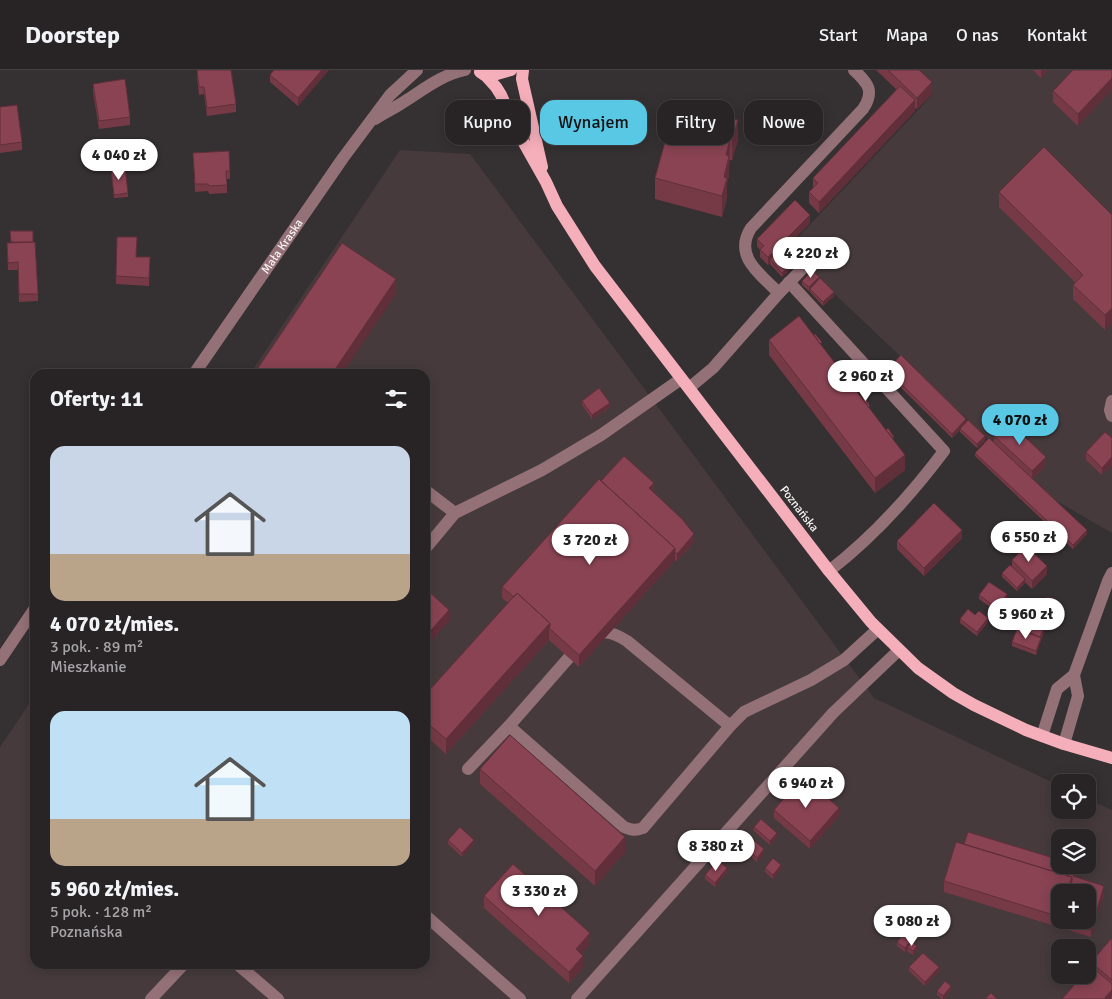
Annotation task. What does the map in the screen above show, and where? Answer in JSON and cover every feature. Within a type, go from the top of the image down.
[{"type":"main road","points":[[475,71],[497,74],[511,70]]},
{"type":"main road","name":"Poznańska","points":[[523,70],[522,80],[546,182],[557,206],[591,259],[685,383],[829,571],[878,629],[918,668],[953,693],[999,718],[1026,730],[1064,744],[1112,758]]},
{"type":"main road","name":"Poznańska","points":[[475,71],[486,76],[496,87],[515,127],[546,182]]},
{"type":"street","name":"Mała Kraska","points":[[197,369],[370,121],[390,95],[417,70]]},
{"type":"street","name":"Mała Kraska","points":[[370,121],[433,82],[465,70]]},
{"type":"street","points":[[779,292],[757,271],[750,261],[744,245],[746,236],[868,102],[870,88],[854,70]]},
{"type":"street","points":[[430,543],[455,513],[542,470],[713,368],[779,292],[805,266]]},
{"type":"street","points":[[789,282],[944,451],[912,493],[853,553],[829,571]]},
{"type":"street","points":[[1112,401],[1110,410],[1112,416]]},
{"type":"street","points":[[430,494],[455,513]]},
{"type":"street","points":[[1042,736],[1057,689],[1074,675],[1112,574]]},
{"type":"street","points":[[0,660],[30,615]]},
{"type":"street","points":[[508,726],[624,827],[638,830],[643,828],[744,712],[811,680],[844,660],[878,629]]},
{"type":"street","points":[[468,769],[587,637],[605,632],[616,634],[627,641],[730,726]]},
{"type":"street","points":[[578,999],[833,713],[899,650]]},
{"type":"street","points":[[1064,744],[1078,696],[1074,675]]},
{"type":"street","points":[[430,919],[520,999]]},
{"type":"street","points":[[151,999],[179,969]]},
{"type":"street","points":[[243,969],[278,999]]},
{"type":"shaded area","points":[[909,70],[1112,70],[1112,533],[1048,496],[787,249],[933,94]]},
{"type":"shaded area","points":[[400,150],[470,154],[874,698],[1051,782],[1051,819],[1096,819],[1096,803],[1112,810],[1112,999],[0,999],[0,747],[30,702],[30,969],[430,969],[430,369],[253,369]]},
{"type":"building","points":[[197,70],[231,70],[236,104],[207,108],[204,87],[199,87]]},
{"type":"building","points":[[274,70],[322,70],[298,98],[270,75]]},
{"type":"building","points":[[888,70],[919,70],[932,82],[917,98]]},
{"type":"building","points":[[1073,70],[1112,70],[1112,78],[1078,114],[1053,91]]},
{"type":"building","points":[[125,79],[130,117],[99,121],[93,84]]},
{"type":"building","points":[[900,86],[915,100],[819,202],[809,192],[818,183],[813,178]]},
{"type":"building","points":[[17,105],[22,142],[0,145],[0,107]]},
{"type":"building","points":[[734,119],[738,120],[734,133]]},
{"type":"building","points":[[664,145],[728,145],[726,155],[729,156],[724,177],[727,178],[722,196],[655,178]]},
{"type":"building","points":[[1044,147],[1112,215],[1112,308],[1105,315],[1073,285],[1083,275],[999,192]]},
{"type":"building","points":[[229,151],[230,171],[226,171],[227,185],[209,186],[208,184],[195,184],[193,153]]},
{"type":"building","points":[[125,168],[128,193],[114,195],[111,169]]},
{"type":"building","points":[[795,200],[810,215],[768,257],[760,250],[764,246],[757,239]]},
{"type":"building","points":[[10,231],[33,231],[33,242],[11,242]]},
{"type":"building","points":[[117,237],[137,237],[136,257],[150,257],[149,278],[116,276]]},
{"type":"building","points":[[35,242],[38,294],[19,294],[18,262],[8,263],[7,243]]},
{"type":"building","points":[[342,243],[396,279],[335,369],[257,369]]},
{"type":"building","points":[[785,245],[797,258],[782,273],[770,260]]},
{"type":"building","points":[[812,270],[819,277],[809,287],[802,281]]},
{"type":"building","points":[[820,278],[834,292],[823,302],[810,289]]},
{"type":"building","points":[[799,316],[905,455],[875,478],[769,340]]},
{"type":"building","points":[[814,335],[822,342],[820,344]]},
{"type":"building","points":[[901,355],[966,419],[952,434],[887,370]]},
{"type":"building","points":[[836,364],[844,371],[842,373]]},
{"type":"building","points":[[599,388],[610,403],[592,415],[582,401]]},
{"type":"building","points":[[864,397],[870,406],[869,407],[862,398]]},
{"type":"building","points":[[968,420],[985,436],[977,444],[960,429]]},
{"type":"building","points":[[1008,421],[1046,457],[1032,471],[994,436]]},
{"type":"building","points":[[888,428],[894,437],[893,438],[886,430]]},
{"type":"building","points":[[1105,432],[1112,438],[1112,457],[1102,468],[1086,452]]},
{"type":"building","points":[[989,438],[1087,530],[1073,545],[975,453]]},
{"type":"building","points":[[624,456],[654,483],[649,488],[682,519],[694,534],[677,554],[675,548],[601,481]]},
{"type":"building","points":[[599,479],[675,548],[579,655],[549,628],[550,623],[517,593],[514,597],[502,587]]},
{"type":"building","points":[[934,503],[962,530],[924,568],[897,541]]},
{"type":"building","points":[[1026,546],[1047,566],[1032,581],[1012,560]]},
{"type":"building","points":[[1010,565],[1025,579],[1017,588],[1002,573]]},
{"type":"building","points":[[989,582],[1007,594],[997,608],[979,595]]},
{"type":"building","points":[[430,593],[449,610],[430,631]]},
{"type":"building","points":[[517,593],[550,623],[446,739],[430,725],[430,689]]},
{"type":"building","points":[[1047,597],[1057,600],[1052,619],[1042,617]]},
{"type":"building","points":[[1019,603],[1027,609],[1014,624],[1007,619]]},
{"type":"building","points":[[968,609],[975,615],[979,611],[988,618],[977,632],[960,619]]},
{"type":"building","points":[[1023,615],[1045,625],[1040,637],[1018,627]]},
{"type":"building","points":[[1017,629],[1041,638],[1036,651],[1012,642]]},
{"type":"building","points":[[510,735],[625,837],[595,871],[480,769]]},
{"type":"building","points":[[803,776],[839,808],[810,841],[774,810]]},
{"type":"building","points":[[761,819],[777,833],[770,841],[754,827]]},
{"type":"building","points":[[460,827],[474,840],[462,853],[448,840]]},
{"type":"building","points":[[968,832],[1051,857],[1051,871],[964,844]]},
{"type":"building","points":[[749,836],[764,849],[757,858],[742,844]]},
{"type":"building","points":[[956,842],[1051,871],[1051,874],[1062,874],[1072,877],[1070,884],[1051,884],[1051,914],[944,881]]},
{"type":"building","points":[[773,858],[781,865],[773,875],[765,868]]},
{"type":"building","points":[[718,860],[727,868],[715,883],[705,875]]},
{"type":"building","points":[[513,864],[590,933],[576,949],[583,956],[569,972],[484,896]]},
{"type":"building","points":[[1062,874],[1074,874],[1073,876],[1104,886],[1096,913],[1096,884],[1071,884],[1072,877]]},
{"type":"building","points":[[904,933],[912,939],[905,948],[897,942]]},
{"type":"building","points":[[1112,938],[1112,980],[1096,966],[1096,956]]},
{"type":"building","points":[[912,942],[917,946],[913,951],[907,947]]},
{"type":"building","points":[[923,953],[939,967],[925,982],[909,967]]},
{"type":"building","points":[[1096,970],[1112,984],[1112,990],[1104,999],[1062,999],[1075,984],[1096,984]]},
{"type":"building","points":[[945,981],[951,986],[943,996],[937,991]]},
{"type":"building","points":[[991,993],[997,999],[985,999]]}]
